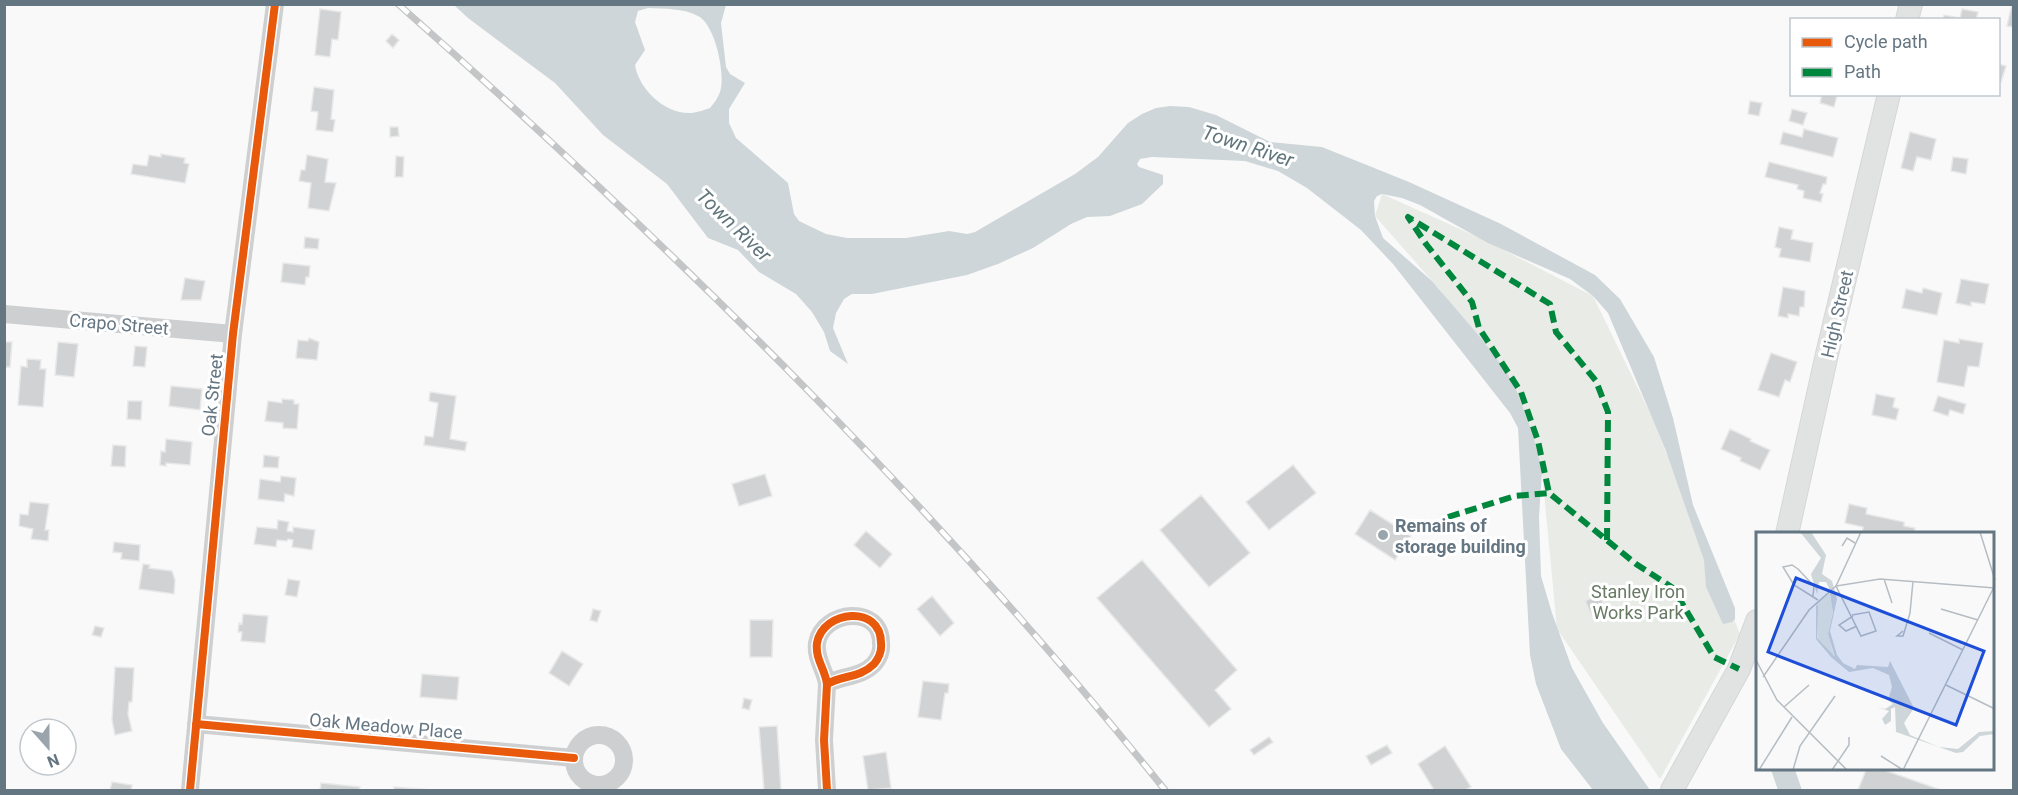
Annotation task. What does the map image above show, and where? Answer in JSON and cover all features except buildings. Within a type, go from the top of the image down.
[{"type":"main road","name":"High Street","points":[[1787,532],[1889,96]]},
{"type":"main road","points":[[1672,790],[1739,669],[1756,624]]},
{"type":"street","name":"Oak Street","points":[[190,790],[233,334],[275,4]]},
{"type":"street","name":"Crapo Street","points":[[4,314],[233,334]]},
{"type":"street","points":[[826,790],[824,740],[827,684]]},
{"type":"street","name":"Oak Meadow Place","points":[[196,724],[574,758]]},
{"type":"green space","name":"Stanley Iron Works Park","points":[[1382,194],[1482,239],[1593,296],[1651,415],[1740,634],[1660,779],[1557,629],[1542,471],[1518,394],[1441,291],[1375,216]]},
{"type":"water","name":"Town River","points":[[454,5],[726,5],[721,23],[726,67],[730,74],[745,83],[729,109],[729,123],[736,138],[788,183],[794,214],[799,221],[826,234],[847,238],[906,238],[949,231],[967,234],[975,232],[1075,174],[1098,157],[1128,123],[1142,114],[1156,108],[1189,107],[1216,115],[1270,142],[1322,147],[1409,182],[1501,224],[1595,275],[1620,299],[1654,357],[1673,418],[1693,505],[1735,608],[1735,619],[1732,622],[1723,624],[1706,587],[1704,560],[1666,451],[1608,313],[1593,296],[1570,279],[1488,243],[1420,205],[1382,194],[1374,201],[1375,216],[1383,238],[1432,281],[1506,371],[1518,394],[1533,435],[1542,471],[1539,517],[1541,576],[1552,613],[1572,668],[1603,723],[1650,790],[1593,790],[1561,749],[1536,684],[1530,655],[1518,428],[1510,413],[1393,264],[1361,230],[1307,188],[1278,171],[1245,161],[1152,157],[1140,159],[1137,164],[1139,167],[1163,175],[1163,184],[1142,204],[1110,216],[1087,217],[1071,224],[1033,248],[967,275],[872,294],[852,294],[844,299],[836,313],[833,328],[848,364],[830,351],[824,332],[812,312],[796,294],[759,272],[738,250],[708,238],[667,184],[603,135],[555,83]],"holes":[[[648,8],[692,13],[704,21],[709,29],[718,51],[721,74],[720,92],[710,108],[692,113],[673,110],[655,99],[642,83],[635,65],[645,50],[635,22],[638,11]]]},
{"type":"water","points":[[1771,771],[1795,771],[1802,790],[1778,790]]},
{"type":"railway","points":[[398,4],[602,189],[798,381],[987,581],[1165,790]]},
{"type":"marked path","points":[[1607,540],[1608,412],[1596,381],[1556,332],[1550,304],[1408,217],[1426,244],[1472,302],[1479,328],[1521,392],[1538,441],[1549,493],[1636,564],[1673,588],[1714,657],[1739,669]]},
{"type":"marked path","points":[[1448,517],[1515,496],[1549,493]]},
{"type":"cycle path","points":[[190,790],[233,334],[275,4]]},
{"type":"cycle path","points":[[827,684],[863,672],[876,662],[881,652],[881,643],[878,630],[872,622],[862,617],[840,618],[821,632],[817,643],[817,654],[827,684],[824,740],[827,790]]},
{"type":"cycle path","points":[[196,724],[574,758]]},
{"type":"place","name":"Remains of storage building","points":[[1383,535]]}]
